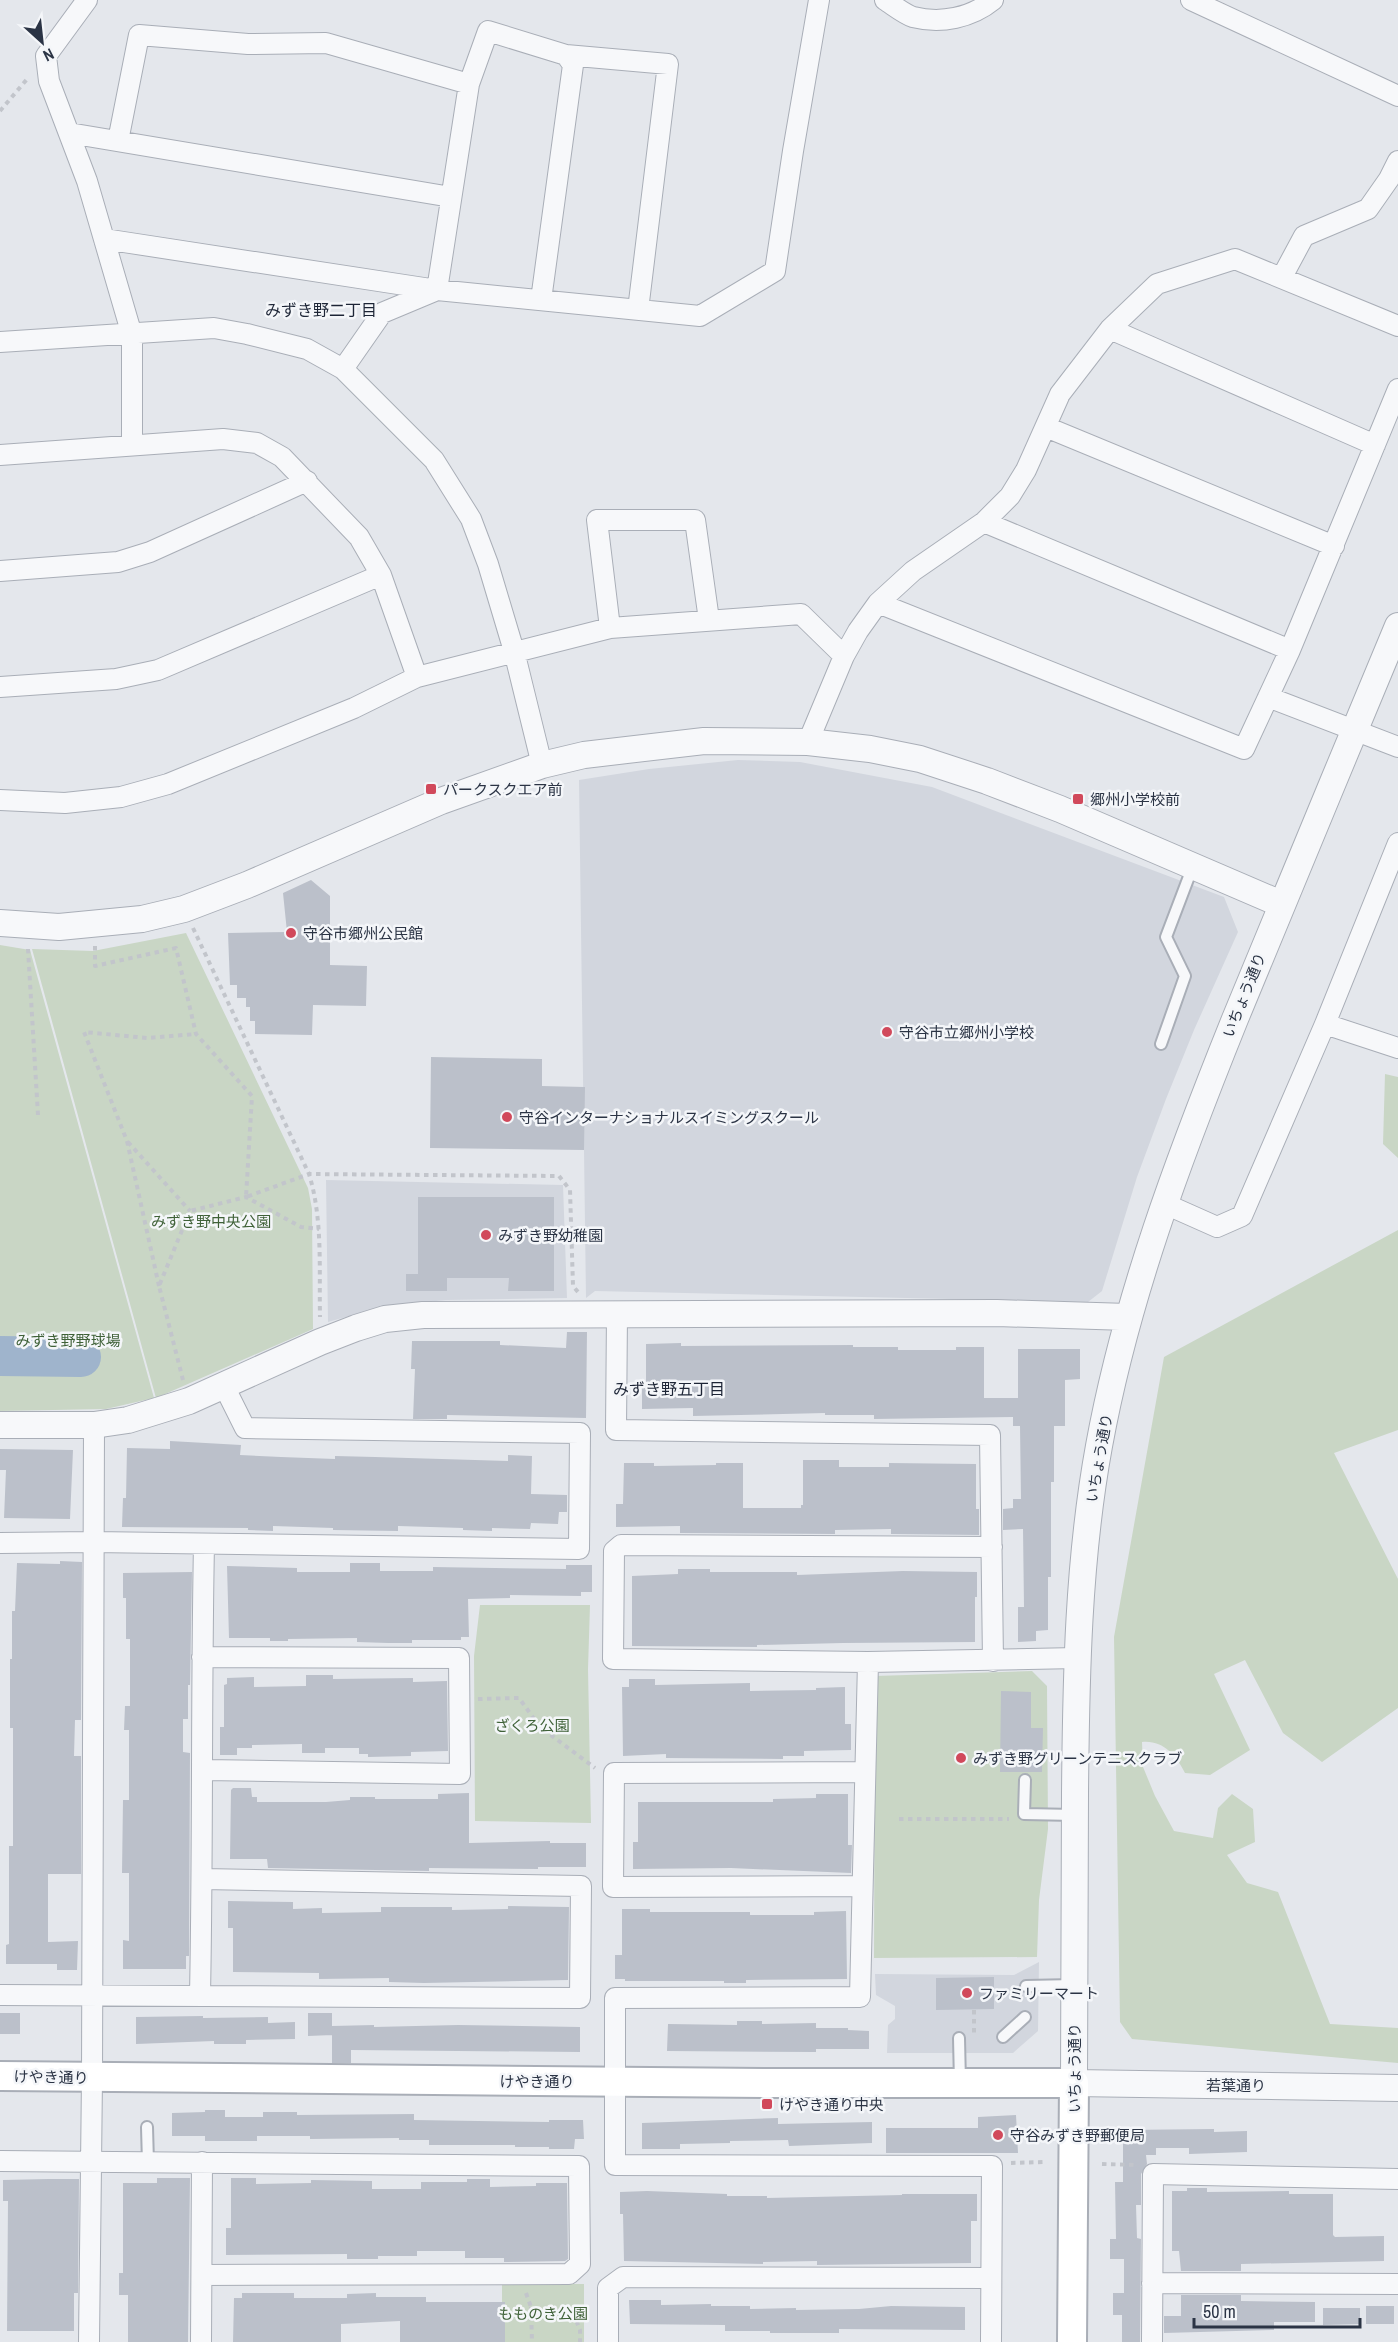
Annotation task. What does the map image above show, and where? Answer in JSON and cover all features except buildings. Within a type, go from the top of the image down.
[{"type":"main road","name":"けやき通り","points":[[0,2076],[1074,2083]]},
{"type":"main road","name":"いちょう通り","points":[[1072,2342],[1074,2083]]},
{"type":"street","points":[[87,0],[46,56],[49,81],[87,181],[132,334],[132,444]]},
{"type":"street","points":[[104,239],[437,290],[700,316],[775,271],[819,0]]},
{"type":"street","points":[[885,0],[911,17],[937,20],[961,18],[993,0]]},
{"type":"street","points":[[1191,0],[1398,96]]},
{"type":"street","points":[[437,290],[469,84],[488,31],[566,55],[668,64],[638,310]]},
{"type":"street","points":[[118,141],[139,35],[248,44],[326,43],[469,84]]},
{"type":"street","points":[[541,300],[573,65],[566,55]]},
{"type":"street","points":[[69,132],[451,197]]},
{"type":"street","points":[[1282,277],[1304,236],[1368,209],[1389,179],[1398,161]]},
{"type":"street","points":[[808,742],[844,656],[878,603],[913,571],[984,522],[1010,496],[1026,470],[1060,394],[1110,329],[1157,285],[1234,259],[1398,326]]},
{"type":"street","points":[[343,369],[382,313],[437,290]]},
{"type":"street","points":[[0,342],[214,328],[307,349],[343,369],[434,460],[471,519],[488,564],[514,651],[542,765]]},
{"type":"street","points":[[1110,329],[1375,445]]},
{"type":"street","points":[[878,603],[1244,749],[1290,650],[1398,389]]},
{"type":"street","points":[[1046,427],[1334,546]]},
{"type":"street","points":[[0,455],[223,439],[257,443],[282,457],[359,537],[381,575],[417,677]]},
{"type":"street","points":[[0,570],[118,562],[150,552],[307,481]]},
{"type":"street","points":[[610,628],[597,520],[695,520],[709,620]]},
{"type":"street","points":[[984,522],[1290,650]]},
{"type":"street","points":[[0,687],[116,679],[158,670],[381,575]]},
{"type":"street","points":[[0,800],[65,803],[121,797],[168,784],[354,708],[417,677],[610,628],[801,614],[844,656]]},
{"type":"street","name":"いちょう通り","points":[[1074,2083],[1077,1658],[1084,1553],[1097,1458],[1128,1317],[1164,1203],[1281,904],[1398,626]]},
{"type":"street","points":[[1268,697],[1398,747]]},
{"type":"street","points":[[0,923],[59,927],[142,919],[184,909],[256,881],[441,801],[542,765],[584,755],[704,741],[808,742],[870,749],[931,763],[1060,808],[1281,904]]},
{"type":"street","points":[[1164,1203],[1217,1227],[1242,1216],[1325,1024],[1398,843]]},
{"type":"street","points":[[1325,1024],[1398,1048]]},
{"type":"street","points":[[617,1313],[616,1430],[990,1435],[993,1661]]},
{"type":"street","points":[[0,1425],[94,1425],[128,1420],[189,1401],[320,1342],[385,1319],[423,1315],[997,1313],[1128,1317]]},
{"type":"street","points":[[0,1543],[93,1542],[579,1549],[580,1433],[245,1428],[224,1386]]},
{"type":"street","points":[[89,2342],[94,1425]]},
{"type":"street","points":[[200,1995],[204,1770],[202,1657],[204,1544]]},
{"type":"street","points":[[992,1547],[621,1545],[614,1551],[613,1659],[868,1662],[1077,1658]]},
{"type":"street","points":[[202,1657],[459,1658],[460,1774],[204,1770]]},
{"type":"street","points":[[868,1662],[860,1997],[615,1998],[615,2165],[992,2166],[991,2342]]},
{"type":"street","points":[[862,1886],[613,1887],[614,1773],[865,1772]]},
{"type":"street","points":[[0,1995],[580,1998],[581,1886],[202,1879]]},
{"type":"street","name":"若葉通り","points":[[1074,2083],[1398,2088]]},
{"type":"street","points":[[0,2161],[579,2166],[580,2264],[569,2274],[202,2275]]},
{"type":"street","points":[[201,2342],[202,2162]]},
{"type":"street","points":[[1152,2342],[1153,2174],[1398,2179]]},
{"type":"street","points":[[608,2342],[608,2288],[622,2277],[991,2278]]},
{"type":"street","points":[[1152,2283],[1398,2284]]},
{"type":"lane","points":[[1161,1044],[1185,976],[1166,937],[1192,866]]},
{"type":"lane","points":[[1024,1780],[1024,1814],[1075,1815]]},
{"type":"lane","points":[[1026,1986],[1074,1985]]},
{"type":"lane","points":[[1003,2037],[1025,2018]]},
{"type":"lane","points":[[959,2038],[960,2083]]},
{"type":"lane","points":[[147,2127],[148,2163]]},
{"type":"path","points":[[0,111],[46,56]]},
{"type":"path","points":[[184,909],[309,1174],[314,1191],[318,1229],[320,1342]]},
{"type":"path","points":[[27,924],[38,1115]]},
{"type":"path","points":[[95,924],[95,966],[177,948],[196,1034],[252,1096],[246,1197]]},
{"type":"path","points":[[189,1401],[159,1286],[128,1141],[84,1032],[147,1038],[196,1034]]},
{"type":"path","points":[[128,1141],[190,1211]]},
{"type":"path","points":[[190,1211],[246,1197],[309,1174],[559,1176],[570,1190],[573,1286],[583,1297]]},
{"type":"path","points":[[246,1197],[301,1227],[318,1229]]},
{"type":"path","points":[[159,1286],[190,1211]]},
{"type":"path","points":[[459,1700],[519,1698],[540,1727],[598,1770],[614,1773]]},
{"type":"path","points":[[899,1819],[1010,1819],[1024,1814]]},
{"type":"path","points":[[974,2010],[974,2038]]},
{"type":"path","points":[[992,2166],[1000,2163],[1044,2162]]},
{"type":"path","points":[[1102,2164],[1146,2165],[1153,2174]]},
{"type":"path","points":[[525,2275],[525,2288],[531,2307],[532,2342]]},
{"type":"path","points":[[531,2307],[540,2312],[564,2313],[576,2320],[580,2330],[580,2342]]},
{"type":"path","points":[[576,2320],[585,2317]]},
{"type":"shaded area","name":"守谷市立郷州小学校","points":[[738,760],[800,762],[932,787],[1224,897],[1238,932],[1166,1099],[1137,1177],[1102,1291],[1088,1302],[595,1291],[586,1298],[579,780],[649,769]]},
{"type":"shaded area","points":[[326,1180],[563,1185],[567,1298],[446,1300],[384,1306],[328,1322]]},
{"type":"shaded area","points":[[1039,1962],[1038,2031],[1013,2053],[887,2053],[888,2025],[895,2019],[895,2006],[876,1995],[875,1974],[1014,1975]]},
{"type":"green space","name":"みずき野中央公園","points":[[186,933],[308,1188],[312,1209],[313,1329],[156,1398],[32,949],[93,951]]},
{"type":"green space","name":"みずき野野球場","points":[[0,945],[30,950],[154,1398],[106,1409],[0,1411]]},
{"type":"green space","points":[[1385,1074],[1398,1077],[1398,1158],[1383,1144]]},
{"type":"green space","points":[[1398,1230],[1398,1430],[1334,1453],[1398,1579],[1398,1708],[1322,1762],[1283,1733],[1245,1660],[1214,1674],[1250,1750],[1210,1775],[1185,1773],[1168,1750],[1156,1743],[1142,1742],[1143,1767],[1155,1796],[1174,1831],[1213,1838],[1218,1808],[1232,1794],[1253,1809],[1255,1842],[1227,1855],[1247,1883],[1278,1892],[1330,2024],[1398,2028],[1398,2063],[1132,2039],[1120,2022],[1114,1637],[1164,1357]]},
{"type":"green space","name":"ざくろ公園","points":[[480,1605],[590,1605],[588,1669],[591,1823],[475,1821],[474,1656]]},
{"type":"green space","name":"みずき野グリーンテニスクラブ","points":[[1032,1671],[1047,1686],[1048,1829],[1039,1900],[1037,1957],[874,1958],[875,1676]]},
{"type":"green space","name":"もものき公園","points":[[502,2284],[584,2284],[584,2342],[502,2342]]},
{"type":"waterway","points":[[0,1356],[81,1357]]},
{"type":"place","name":"パークスクエア前","points":[[431,789]]},
{"type":"place","name":"郷州小学校前","points":[[1078,799]]},
{"type":"place","name":"守谷市郷州公民館","points":[[291,933]]},
{"type":"place","name":"守谷市立郷州小学校","points":[[887,1032]]},
{"type":"place","name":"守谷インターナショナルスイミングスクール","points":[[507,1117]]},
{"type":"place","name":"みずき野幼稚園","points":[[486,1235]]},
{"type":"place","name":"みずき野グリーンテニスクラブ","points":[[961,1758]]},
{"type":"place","name":"ファミリーマート","points":[[967,1993]]},
{"type":"place","name":"けやき通り中央","points":[[767,2104]]},
{"type":"place","name":"守谷みずき野郵便局","points":[[998,2135]]},
{"type":"district","name":"みずき野二丁目","points":[[321,310]]},
{"type":"district","name":"みずき野五丁目","points":[[669,1389]]}]
